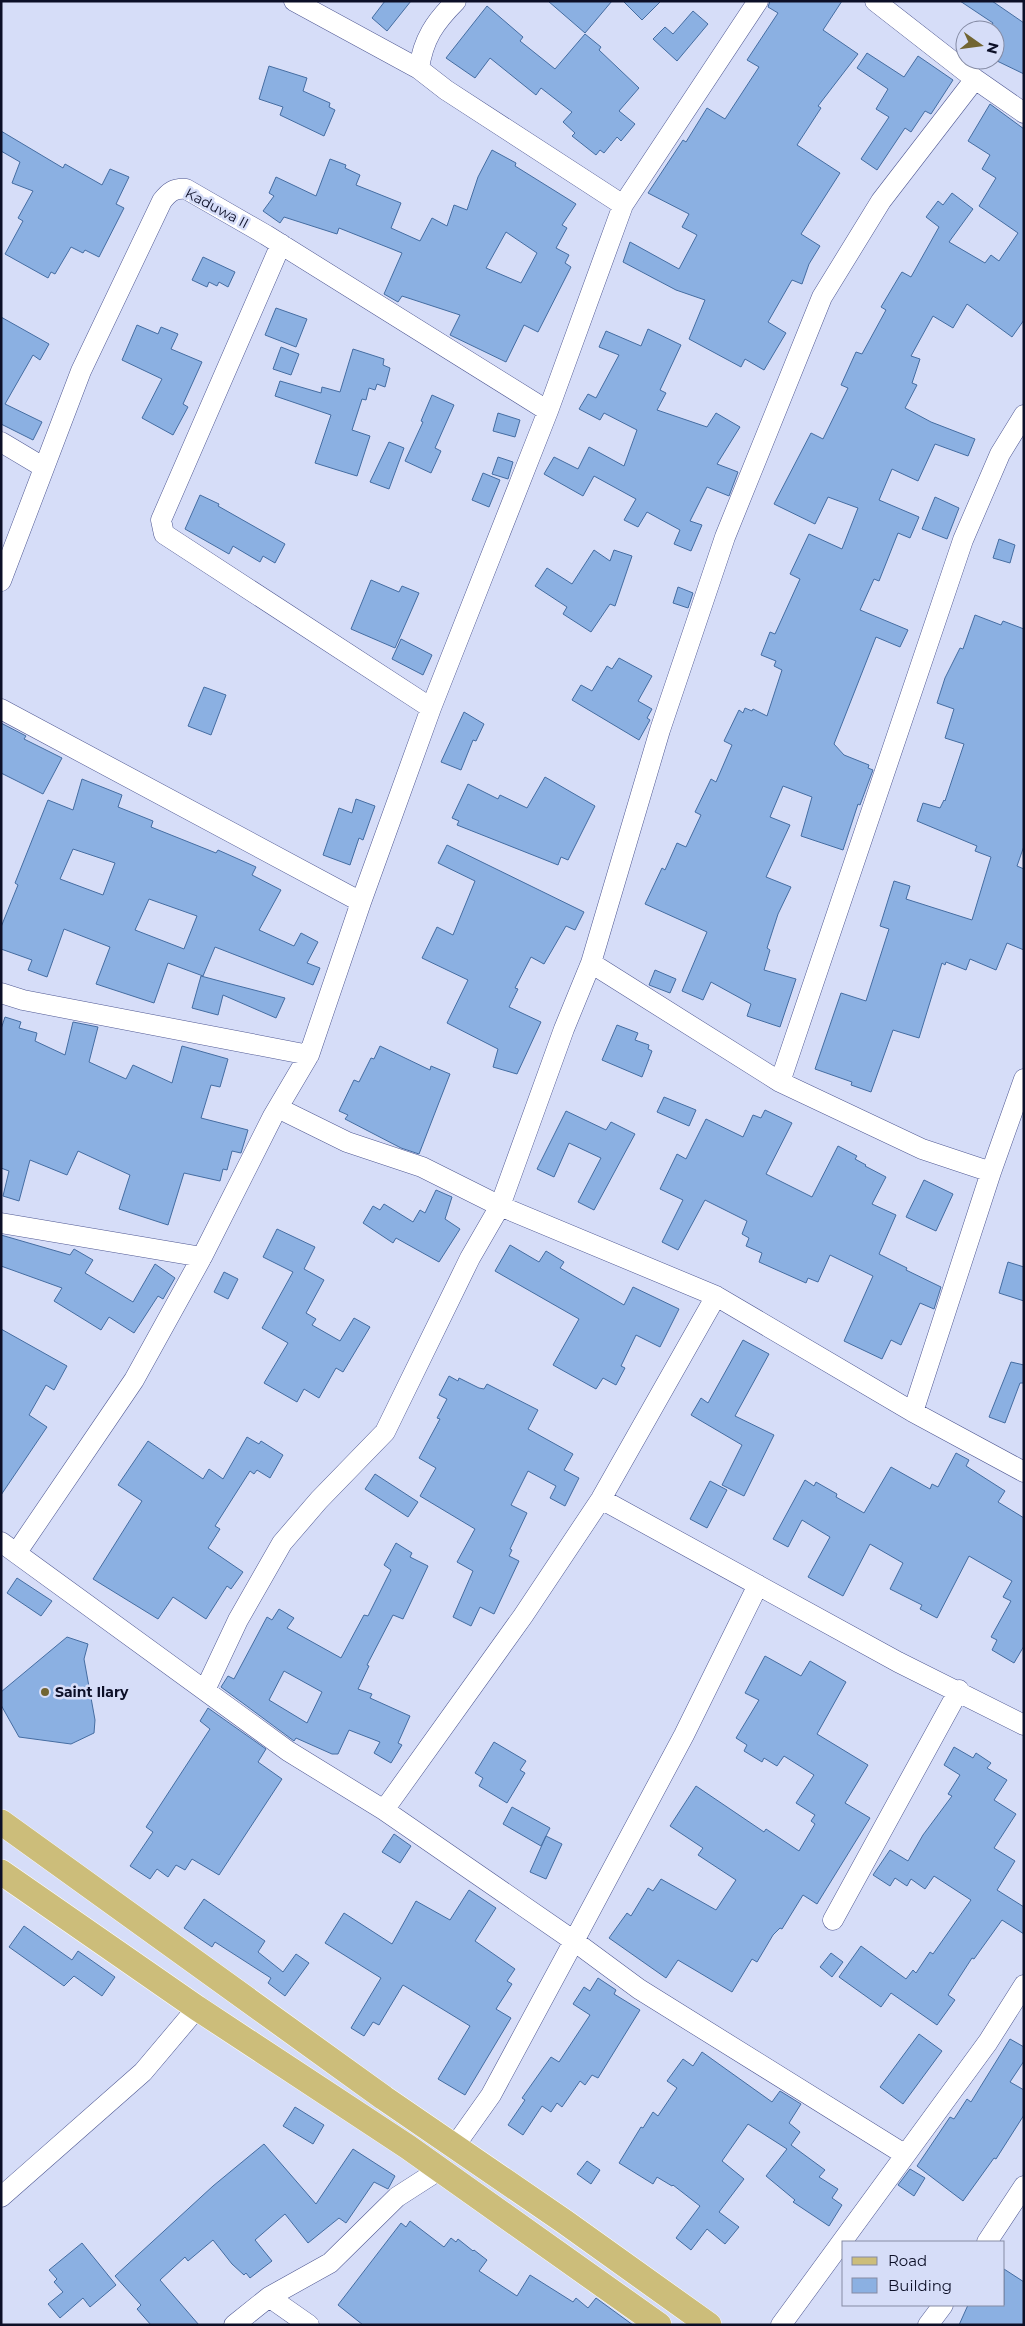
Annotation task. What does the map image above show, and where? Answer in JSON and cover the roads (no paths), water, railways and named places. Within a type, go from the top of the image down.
[{"type":"main road","points":[[1,1822],[454,2148],[573,2228],[709,2325]]},
{"type":"main road","points":[[1,1872],[197,2008],[439,2170],[659,2325]]},
{"type":"street","points":[[294,1],[419,69],[446,90],[623,205]]},
{"type":"street","points":[[419,69],[422,47],[440,17],[456,1]]},
{"type":"street","points":[[758,1],[623,205],[548,411],[432,708],[361,902],[309,1056],[278,1108],[202,1256],[134,1380],[9,1547],[288,1751],[384,1810],[639,1988],[904,2154]]},
{"type":"street","points":[[875,1],[975,79],[1024,113]]},
{"type":"street","points":[[205,1690],[238,1620],[282,1543],[319,1500],[385,1432],[470,1258],[500,1206],[564,1029],[591,963],[660,730],[725,536],[822,296],[881,201],[975,79]]},
{"type":"street","name":"Kaduwa II","points":[[1,581],[43,467],[82,371],[162,201],[168,193],[177,188],[186,189],[280,244],[548,411]]},
{"type":"street","points":[[280,244],[162,520],[164,534],[432,708]]},
{"type":"street","points":[[780,1082],[963,540],[1000,454],[1024,415]]},
{"type":"street","points":[[1,442],[43,467]]},
{"type":"street","points":[[1,709],[361,902]]},
{"type":"street","points":[[591,963],[780,1082],[922,1149],[991,1172]]},
{"type":"street","points":[[1,993],[51,1006],[309,1056]]},
{"type":"street","points":[[913,1412],[991,1172],[1024,1079]]},
{"type":"street","points":[[278,1108],[347,1142],[422,1167],[500,1206],[716,1296],[913,1412],[1024,1472]]},
{"type":"street","points":[[1,1223],[202,1256]]},
{"type":"street","points":[[384,1810],[523,1616],[601,1499],[716,1296]]},
{"type":"street","points":[[601,1499],[898,1662],[959,1690],[1024,1725]]},
{"type":"street","points":[[454,2148],[490,2095],[574,1941],[684,1735],[758,1585]]},
{"type":"street","points":[[832,1920],[959,1690]]},
{"type":"street","points":[[781,2325],[904,2154],[988,2042],[1024,1985]]},
{"type":"street","points":[[1,2197],[143,2072],[197,2008]]},
{"type":"street","points":[[234,2325],[269,2297],[330,2263],[397,2197],[439,2170]]},
{"type":"street","points":[[988,2241],[1024,2186]]},
{"type":"street","points":[[269,2297],[309,2325]]},
{"type":"street","points":[[928,2325],[941,2306]]},
{"type":"place","name":"Saint Ilary","points":[[45,1692]]}]
